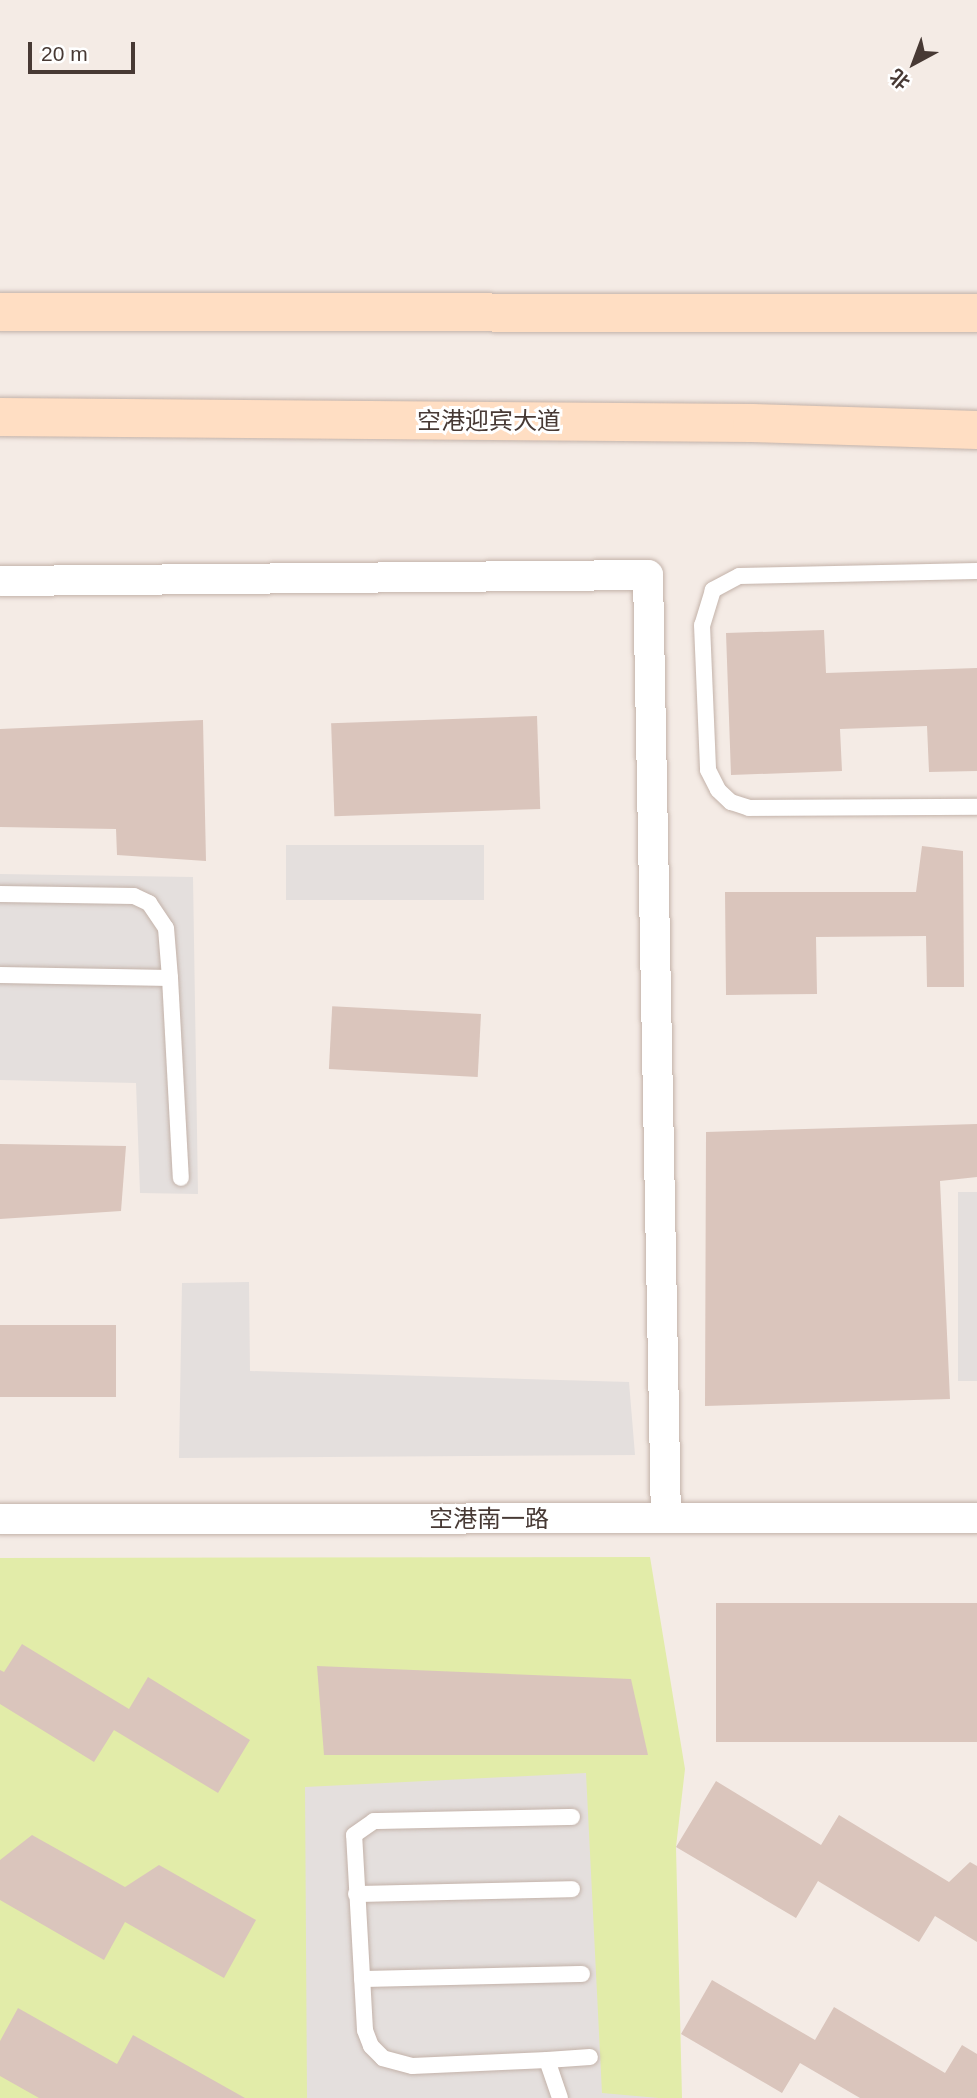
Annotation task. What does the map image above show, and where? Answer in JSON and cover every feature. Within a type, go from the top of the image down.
[{"type":"main road","points":[[0,312],[977,313]]},
{"type":"main road","name":"空港迎宾大道","points":[[0,417],[752,423],[977,430]]},
{"type":"street","points":[[0,580],[648,575],[666,1518]]},
{"type":"street","name":"空港南一路","points":[[0,1519],[977,1518]]},
{"type":"lane","points":[[977,571],[739,576],[713,590],[702,625],[708,770],[718,790],[731,802],[749,808],[977,807]]},
{"type":"lane","points":[[0,894],[134,896],[149,903],[166,928],[181,1178]]},
{"type":"lane","points":[[0,975],[170,978]]},
{"type":"lane","points":[[572,1817],[374,1821],[354,1835],[365,2030],[371,2046],[397,2064],[590,2057]]},
{"type":"lane","points":[[356,1894],[572,1889]]},
{"type":"lane","points":[[362,1979],[582,1974]]},
{"type":"lane","points":[[547,2060],[560,2098]]},
{"type":"green space","points":[[650,1557],[685,1769],[676,1847],[682,2098],[0,2098],[0,1558]]},
{"type":"shaded area","points":[[286,845],[484,845],[484,900],[286,900]]},
{"type":"shaded area","points":[[0,874],[193,877],[198,1194],[140,1193],[136,1083],[0,1080]]},
{"type":"shaded area","points":[[958,1192],[977,1192],[977,1381],[958,1381]]},
{"type":"shaded area","points":[[249,1282],[250,1371],[629,1382],[635,1455],[179,1458],[182,1283]]},
{"type":"shaded area","points":[[586,1773],[602,2093],[659,2098],[307,2098],[305,1787]]},
{"type":"building","points":[[824,630],[826,673],[977,668],[977,771],[929,772],[927,726],[840,729],[842,771],[731,775],[726,633]]},
{"type":"building","points":[[537,716],[540,809],[334,816],[331,723]]},
{"type":"building","points":[[203,720],[206,861],[117,855],[116,829],[0,827],[0,729]]},
{"type":"building","points":[[922,846],[963,851],[964,987],[927,987],[926,936],[816,937],[817,994],[726,995],[725,892],[916,892]]},
{"type":"building","points":[[332,1006],[481,1014],[478,1077],[329,1069]]},
{"type":"building","points":[[977,1124],[977,1177],[940,1181],[950,1399],[705,1406],[706,1132]]},
{"type":"building","points":[[0,1144],[126,1146],[121,1211],[0,1219]]},
{"type":"building","points":[[0,1325],[116,1325],[116,1397],[0,1397]]},
{"type":"building","points":[[716,1603],[977,1603],[977,1742],[716,1742]]},
{"type":"building","points":[[22,1644],[129,1709],[148,1677],[250,1740],[218,1793],[114,1730],[94,1762],[0,1704],[0,1670],[4,1672]]},
{"type":"building","points":[[317,1666],[631,1679],[648,1755],[324,1755]]},
{"type":"building","points":[[716,1781],[821,1845],[839,1815],[949,1882],[970,1862],[977,1866],[977,1942],[935,1916],[919,1942],[818,1881],[796,1918],[676,1847]]},
{"type":"building","points":[[32,1835],[125,1887],[159,1865],[256,1920],[224,1978],[125,1922],[104,1960],[0,1900],[0,1860]]},
{"type":"building","points":[[712,1980],[815,2040],[834,2007],[945,2073],[962,2045],[977,2054],[977,2098],[860,2098],[800,2063],[782,2093],[681,2034]]},
{"type":"building","points":[[18,2008],[117,2064],[133,2035],[245,2098],[39,2098],[0,2076],[0,2041]]}]
